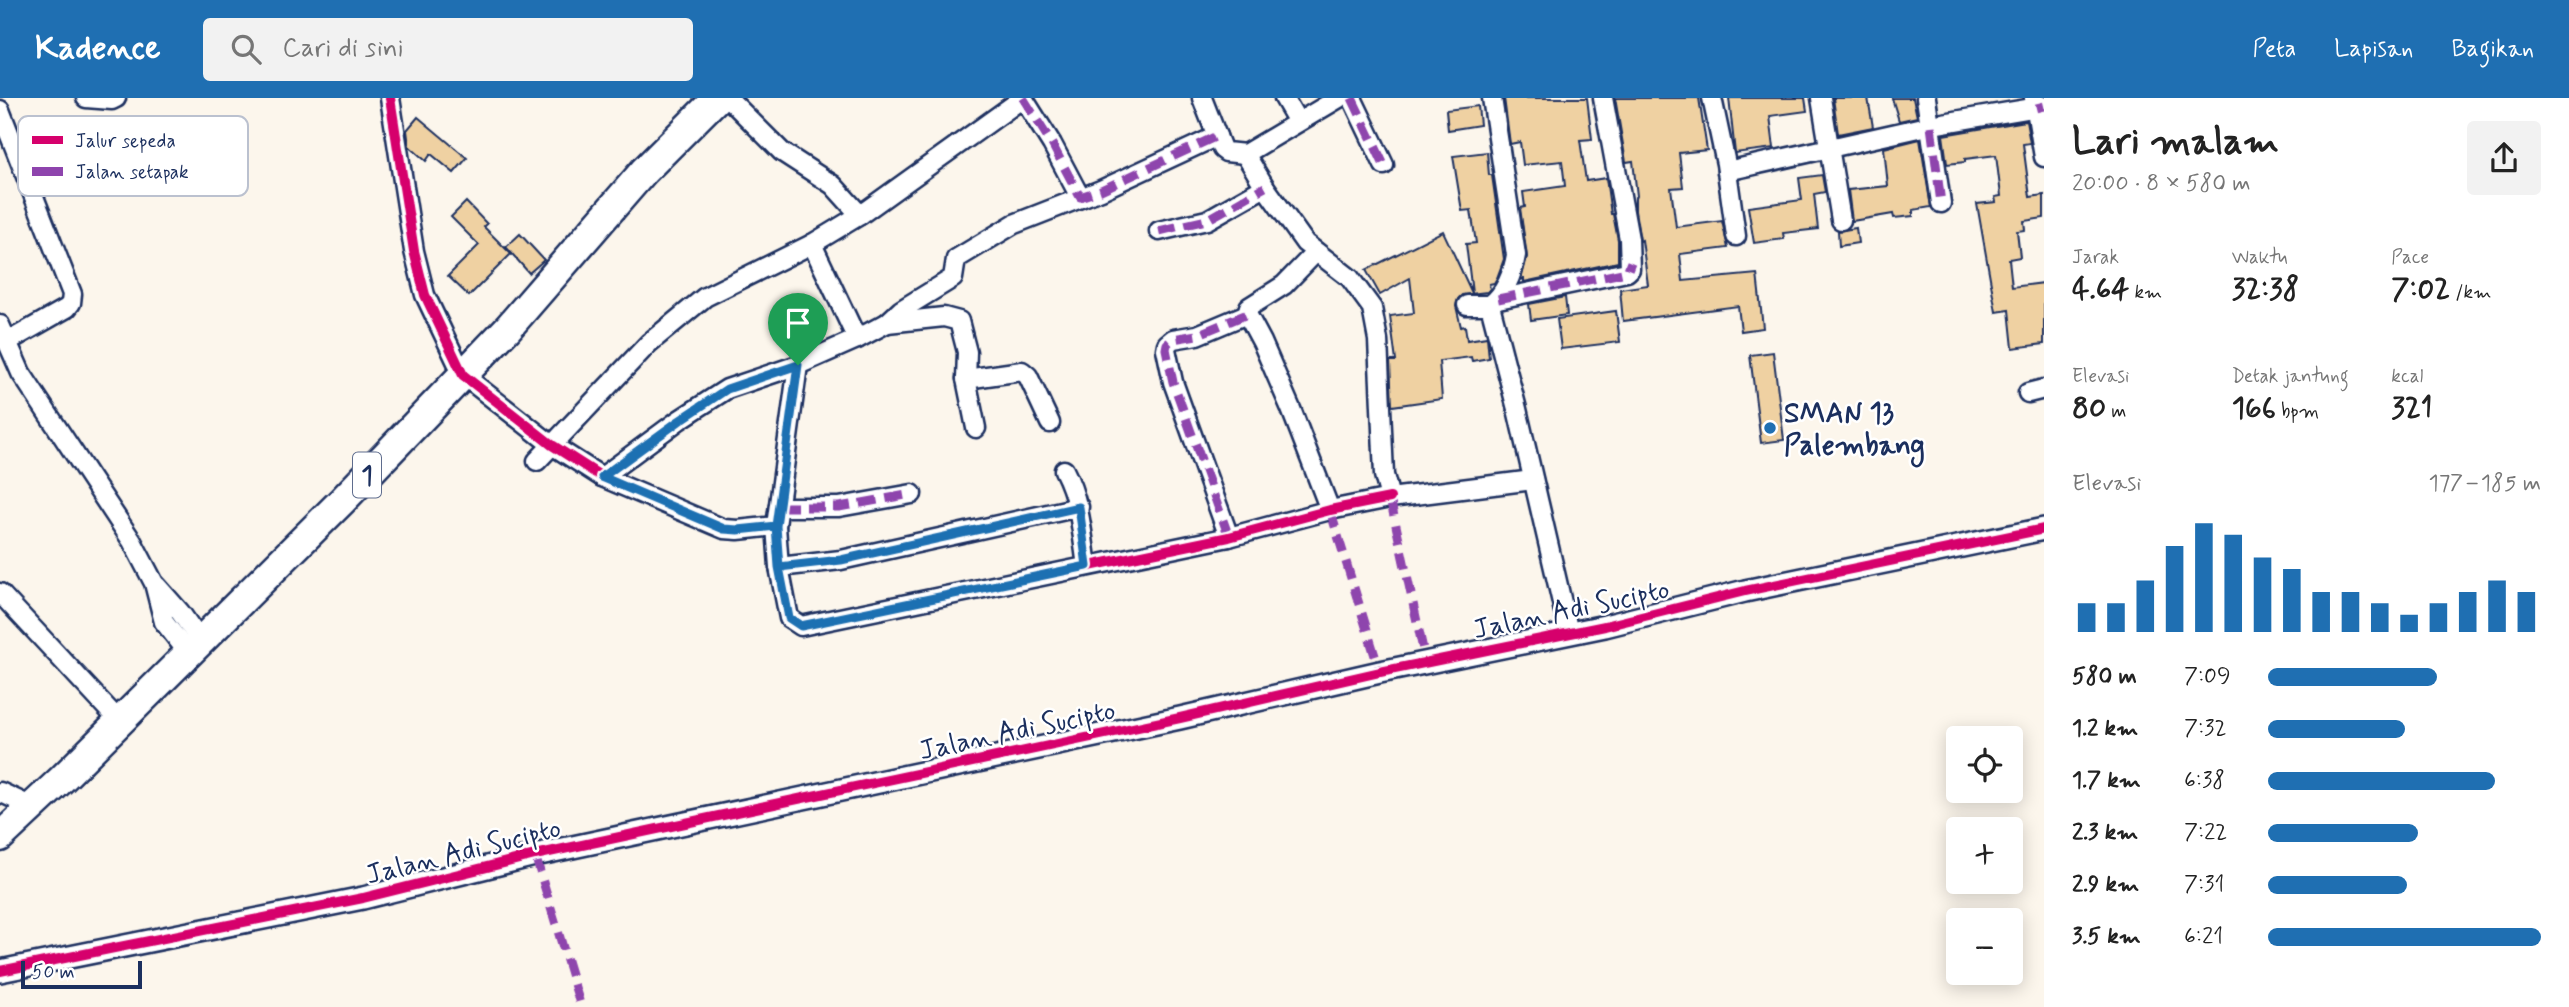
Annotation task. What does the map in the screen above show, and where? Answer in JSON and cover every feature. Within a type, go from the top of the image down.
[{"type":"highway","name":"1","points":[[0,837],[342,501],[508,328],[644,171],[718,98]]},
{"type":"street","points":[[86,98],[114,99]]},
{"type":"street","points":[[390,98],[414,251],[425,295],[463,375],[552,445],[602,477],[724,529],[776,526]]},
{"type":"street","points":[[728,98],[782,152],[834,185],[860,215]]},
{"type":"street","points":[[537,461],[649,343],[705,297],[812,244],[860,215],[1023,98],[1080,197]]},
{"type":"street","points":[[1202,98],[1226,152],[1245,154],[1339,98]]},
{"type":"street","points":[[1284,98],[1298,122]]},
{"type":"street","points":[[1352,98],[1384,165]]},
{"type":"street","points":[[1492,98],[1516,255],[1514,268],[1494,302],[1569,633]]},
{"type":"street","points":[[1467,305],[1494,302],[1627,272],[1630,269],[1629,239],[1602,98]]},
{"type":"street","points":[[1712,98],[1727,171],[1736,236]]},
{"type":"street","points":[[1821,98],[1841,220]]},
{"type":"street","points":[[1926,98],[1941,202]]},
{"type":"street","points":[[1727,171],[2038,104],[2044,157]]},
{"type":"street","points":[[0,110],[18,156]]},
{"type":"street","points":[[602,477],[727,389],[798,365],[887,323],[901,310],[953,278],[956,259],[1014,224],[1101,190],[1217,136]]},
{"type":"street","points":[[1245,154],[1305,243],[1350,278],[1372,308],[1378,340],[1384,475],[1390,498]]},
{"type":"street","points":[[1159,231],[1207,220],[1265,187]]},
{"type":"street","points":[[34,196],[72,294],[71,303],[66,308],[4,334],[21,373],[132,541],[154,583],[163,622],[195,648]]},
{"type":"street","points":[[812,244],[857,339]]},
{"type":"street","points":[[1316,253],[1284,285],[1249,307],[1247,314],[1291,408],[1330,510]]},
{"type":"street","points":[[1229,537],[1173,382],[1166,349],[1173,339],[1197,335],[1247,314]]},
{"type":"street","points":[[887,323],[944,317],[959,321],[967,352],[966,379],[976,428]]},
{"type":"street","points":[[798,365],[776,526],[779,567],[789,618],[801,626],[1229,537],[1330,510],[1390,498],[1533,480]]},
{"type":"street","points":[[966,379],[1022,371],[1028,376],[1050,423]]},
{"type":"street","points":[[1064,470],[1079,507],[1087,566]]},
{"type":"street","points":[[779,507],[839,507],[912,494]]},
{"type":"street","points":[[779,567],[841,560],[1079,507]]},
{"type":"street","name":"Jalan Adi Sucipto","points":[[0,971],[363,898],[548,852],[1569,633],[1745,591],[2044,529]]},
{"type":"street","points":[[0,593],[119,721]]},
{"type":"street","points":[[0,792],[32,807]]},
{"type":"building","points":[[1504,98],[1587,98],[1592,139],[1580,140],[1586,181],[1606,178],[1618,240],[1618,262],[1524,282],[1524,279],[1521,280],[1527,257],[1520,208],[1525,207],[1523,192],[1565,186],[1562,161],[1523,165],[1520,142],[1510,144]]},
{"type":"building","points":[[1615,98],[1699,98],[1707,150],[1679,153],[1683,187],[1671,188],[1676,227],[1722,221],[1728,248],[1680,254],[1683,281],[1757,274],[1763,328],[1741,331],[1738,306],[1623,321],[1620,289],[1648,285],[1635,211],[1637,196],[1633,161],[1626,162]]},
{"type":"building","points":[[1729,98],[1805,98],[1807,111],[1770,116],[1774,148],[1735,153]]},
{"type":"building","points":[[1833,98],[1868,98],[1873,127],[1838,134]]},
{"type":"building","points":[[1892,98],[1913,98],[1917,117],[1899,121]]},
{"type":"building","points":[[1478,106],[1480,125],[1448,130],[1446,110]]},
{"type":"building","points":[[418,117],[467,158],[454,173],[431,154],[426,161],[409,146],[407,130]]},
{"type":"building","points":[[2026,121],[2030,143],[2023,144],[2030,197],[2044,195],[2044,218],[2024,221],[2025,230],[2017,231],[2020,257],[2009,259],[2012,287],[2044,283],[2044,344],[2013,348],[2009,310],[1996,312],[1977,204],[1996,202],[1995,197],[2001,196],[1996,155],[1947,164],[1943,135]]},
{"type":"building","points":[[1920,139],[1931,207],[1913,210],[1913,216],[1894,218],[1893,214],[1852,221],[1848,190],[1888,186],[1884,148]]},
{"type":"building","points":[[1487,152],[1504,259],[1497,278],[1494,283],[1489,284],[1490,289],[1487,292],[1462,295],[1456,306],[1461,327],[1465,326],[1467,340],[1487,337],[1489,358],[1439,361],[1442,399],[1392,406],[1390,361],[1396,361],[1390,316],[1414,313],[1410,278],[1380,295],[1366,270],[1443,231],[1472,293],[1466,244],[1476,243],[1471,210],[1462,211],[1453,156]]},
{"type":"building","points":[[1822,175],[1825,192],[1814,194],[1818,229],[1783,233],[1784,239],[1754,243],[1748,207],[1802,200],[1799,178]]},
{"type":"building","points":[[466,202],[487,224],[484,227],[511,254],[469,296],[448,276],[479,245],[451,217]]},
{"type":"building","points":[[1856,228],[1858,243],[1839,246],[1838,231]]},
{"type":"building","points":[[520,234],[544,260],[529,273],[506,247]]},
{"type":"building","points":[[1565,297],[1567,315],[1531,320],[1529,304]]},
{"type":"building","points":[[1616,311],[1620,342],[1561,349],[1557,319]]},
{"type":"building","points":[[1773,352],[1784,440],[1761,443],[1750,355]]},
{"type":"marked path","points":[[1023,98],[1052,144],[1080,197],[1101,190],[1217,136]]},
{"type":"marked path","points":[[1352,98],[1384,165]]},
{"type":"marked path","points":[[2036,108],[2044,106]]},
{"type":"marked path","points":[[1931,126],[1941,203]]},
{"type":"marked path","points":[[1159,231],[1207,220],[1265,187]]},
{"type":"marked path","points":[[1498,299],[1627,272],[1631,262]]},
{"type":"marked path","points":[[1229,537],[1173,382],[1166,349],[1173,339],[1197,335],[1247,314]]},
{"type":"marked path","points":[[779,507],[839,507],[912,494]]},
{"type":"marked path","points":[[1390,498],[1426,663]]},
{"type":"marked path","points":[[779,567],[841,560],[1079,507]]},
{"type":"marked path","points":[[1330,510],[1380,672]]},
{"type":"marked path","points":[[535,855],[581,1007]]},
{"type":"cycle path","points":[[390,98],[414,251],[425,295],[463,375],[552,445],[602,477],[724,529],[776,526],[779,567],[789,618],[801,626],[1229,537],[1330,510],[1390,498]]},
{"type":"cycle path","points":[[0,971],[363,898],[535,855],[1180,718],[1380,672],[1605,626],[1745,591],[2044,529]]},
{"type":"place","name":"SMAN 13 Palembang","points":[[1770,428]]},
{"type":"route","points":[[798,365],[727,389],[602,477],[724,529],[776,526],[779,567],[789,618],[794,624],[801,626],[1087,566],[1079,507],[841,560],[779,567],[776,526],[798,365]]}]
